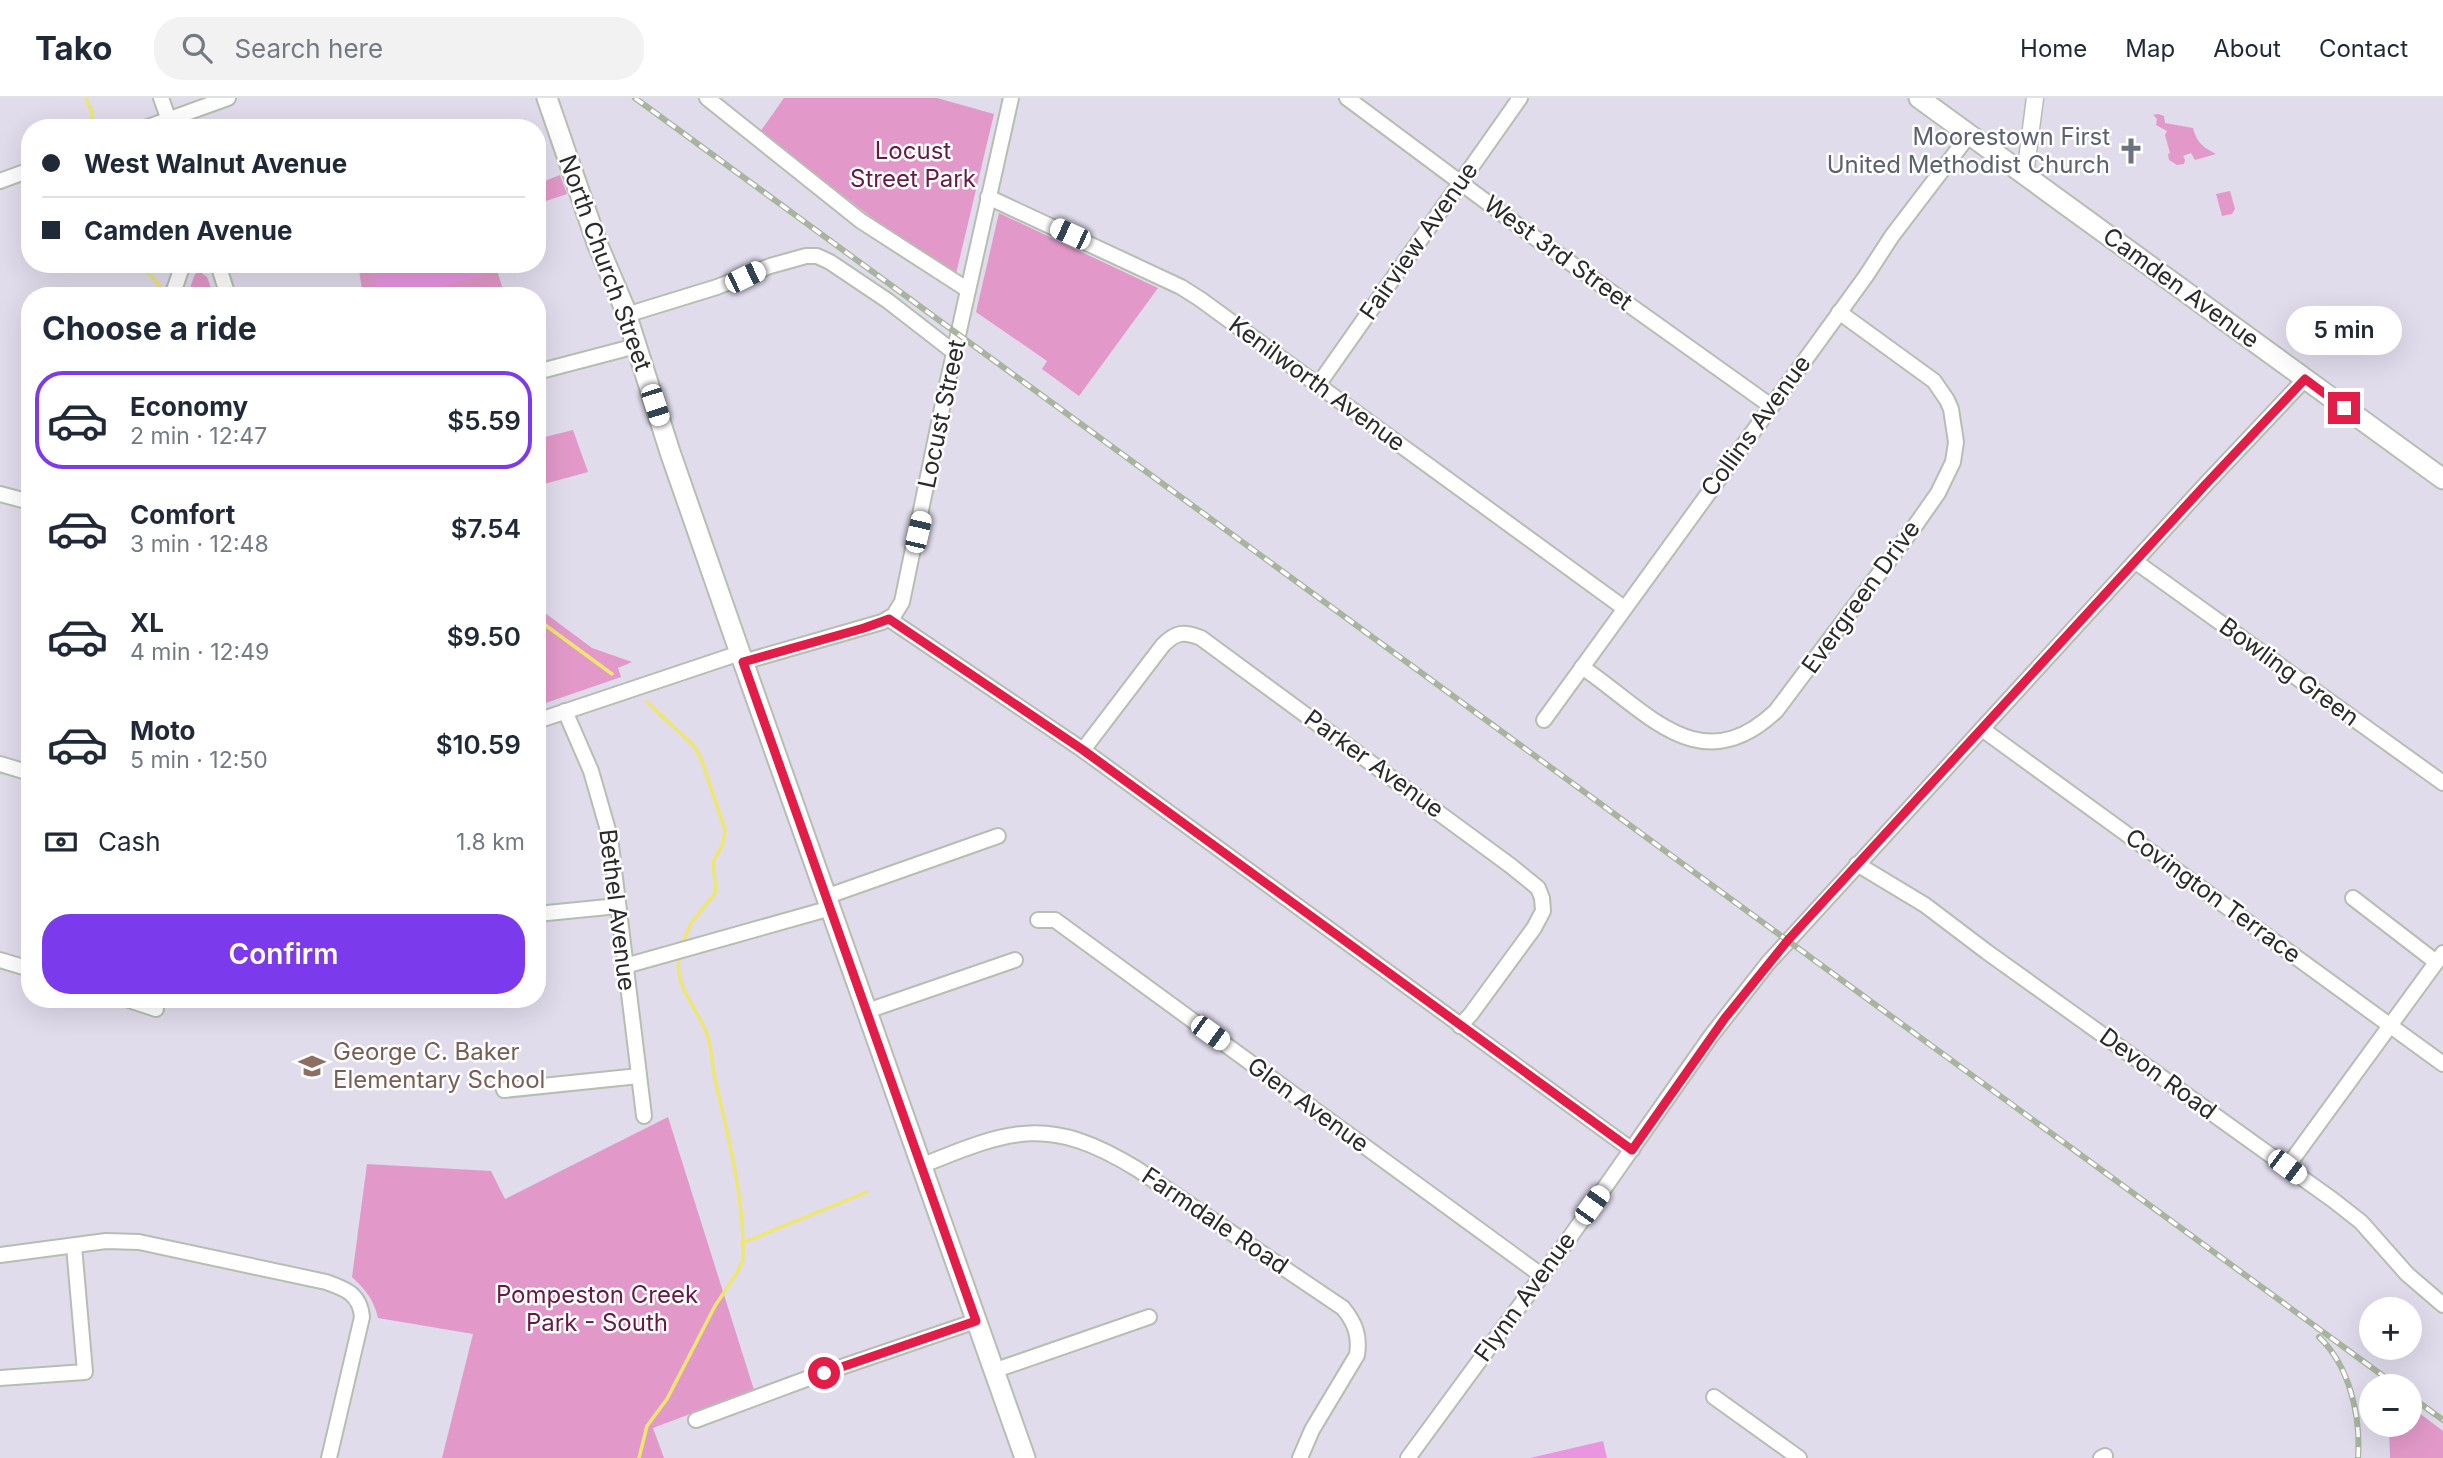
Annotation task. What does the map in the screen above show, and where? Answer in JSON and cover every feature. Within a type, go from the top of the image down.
[{"type":"main road","name":"North Church Street","points":[[547,98],[597,243],[626,315],[742,658],[1025,1458]]},
{"type":"main road","name":"Camden Avenue","points":[[1919,98],[2443,479]]},
{"type":"street","points":[[161,98],[169,119]]},
{"type":"street","points":[[179,119],[228,98]]},
{"type":"street","points":[[707,98],[861,220],[968,290]]},
{"type":"street","name":"Locust Street","points":[[889,619],[898,610],[905,593],[1011,98]]},
{"type":"street","name":"West 3rd Street","points":[[1347,98],[1770,406]]},
{"type":"street","name":"Fairview Avenue","points":[[1318,385],[1520,98]]},
{"type":"street","points":[[2025,175],[2035,98]]},
{"type":"street","name":"Collins Avenue","points":[[1544,720],[1891,237],[1969,135]]},
{"type":"street","points":[[0,181],[21,173]]},
{"type":"street","name":"Kenilworth Avenue","points":[[988,197],[1181,287],[1624,608]]},
{"type":"street","points":[[626,315],[724,285],[770,266],[806,256],[817,256],[888,301],[955,353]]},
{"type":"street","name":"Evergreen Drive","points":[[1582,667],[1675,733],[1699,741],[1712,742],[1724,742],[1747,734],[1776,711],[1917,523],[1938,493],[1953,462],[1956,442],[1951,409],[1934,381],[1839,312]]},
{"type":"street","points":[[546,370],[636,346]]},
{"type":"street","name":"Flynn Avenue","points":[[1408,1458],[1739,999],[1788,940],[2305,379]]},
{"type":"street","points":[[0,494],[21,500]]},
{"type":"street","name":"Bowling Green","points":[[2136,562],[2443,783]]},
{"type":"street","points":[[546,717],[742,658],[864,628],[889,619],[1083,750],[1632,1150]]},
{"type":"street","name":"Parker Avenue","points":[[1083,750],[1163,645],[1177,633],[1186,632],[1194,635],[1357,751],[1538,888],[1543,911],[1534,928],[1460,1026]]},
{"type":"street","name":"Bethel Avenue","points":[[565,711],[590,771],[607,822],[643,1116]]},
{"type":"street","name":"Covington Terrace","points":[[1982,729],[2443,1064]]},
{"type":"street","points":[[0,764],[21,771]]},
{"type":"street","points":[[625,966],[830,902],[998,836]]},
{"type":"street","name":"Devon Road","points":[[1857,864],[1925,905],[2361,1222],[2407,1273],[2443,1305]]},
{"type":"street","points":[[2287,1167],[2440,958],[2353,898]]},
{"type":"street","points":[[546,913],[618,906]]},
{"type":"street","name":"Glen Avenue","points":[[1038,920],[1055,920],[1541,1275]]},
{"type":"street","points":[[0,960],[21,966]]},
{"type":"street","points":[[867,1012],[1015,960]]},
{"type":"street","points":[[504,1090],[639,1076]]},
{"type":"street","name":"Farmdale Road","points":[[921,1166],[982,1142],[1022,1133],[1048,1133],[1085,1141],[1137,1169],[1343,1308],[1357,1331],[1357,1355],[1304,1445],[1300,1458]]},
{"type":"street","points":[[0,1255],[106,1241],[139,1242],[326,1282],[346,1289],[361,1305],[360,1328],[329,1458]]},
{"type":"street","points":[[0,1378],[85,1372],[74,1246]]},
{"type":"street","points":[[993,1371],[1149,1317]]},
{"type":"street","points":[[696,1420],[976,1321]]},
{"type":"street","points":[[1714,1397],[1799,1458]]},
{"type":"green space","name":"Locust Street Park","points":[[784,98],[937,98],[994,114],[955,278],[760,132]]},
{"type":"green space","points":[[2153,115],[2164,116],[2165,123],[2193,128],[2201,144],[2216,154],[2195,160],[2191,153],[2183,156],[2184,164],[2177,165],[2169,160],[2165,135],[2167,131],[2156,125],[2157,119]]},
{"type":"green space","points":[[560,175],[567,194],[546,201],[546,180]]},
{"type":"green space","points":[[2230,191],[2235,209],[2232,214],[2222,216],[2216,194]]},
{"type":"green space","name":"Locust Street Park","points":[[999,213],[1158,288],[1079,396],[1042,369],[1047,361],[976,312]]},
{"type":"green space","points":[[201,273],[207,277],[211,287],[190,287],[195,274]]},
{"type":"green space","points":[[359,273],[498,273],[502,287],[362,287]]},
{"type":"green space","points":[[573,430],[588,472],[546,484],[546,437]]},
{"type":"green space","points":[[546,614],[592,648],[632,662],[618,668],[621,677],[546,703]]},
{"type":"green space","name":"Pompeston Creek Park - South","points":[[668,1117],[754,1390],[653,1428],[664,1458],[442,1458],[473,1334],[378,1318],[368,1295],[352,1277],[367,1164],[491,1171],[505,1199]]},
{"type":"green space","points":[[2422,1415],[2443,1431],[2443,1458],[2390,1458],[2389,1437],[2422,1437]]},
{"type":"shaded area","points":[[374,273],[492,273],[440,287],[376,287]]},
{"type":"shaded area","points":[[1603,1441],[1607,1458],[1530,1458]]},
{"type":"waterway","points":[[86,98],[92,119]]},
{"type":"waterway","points":[[148,273],[160,287]]},
{"type":"waterway","points":[[546,626],[612,674]]},
{"type":"waterway","points":[[647,702],[694,746],[701,758],[725,830],[723,843],[713,862],[716,892],[691,923],[681,946]]},
{"type":"waterway","points":[[639,1458],[647,1426],[667,1399],[715,1306],[743,1259],[738,1191],[709,1042],[679,976],[680,954]]},
{"type":"waterway","points":[[742,1243],[867,1192]]},
{"type":"railway","points":[[635,98],[2381,1374]]},
{"type":"railway","points":[[2319,1337],[2330,1349],[2346,1377],[2358,1426],[2358,1458]]},
{"type":"railway","points":[[2422,1405],[2443,1420]]},
{"type":"place","name":"Moorestown First United Methodist Church","points":[[2131,151]]},
{"type":"place","name":"George C. Baker Elementary School","points":[[312,1066]]},
{"type":"route","points":[[824,1373],[976,1321],[743,662],[889,619],[1083,750],[1632,1150],[1725,1018],[1788,940],[2305,379],[2344,408]]}]
